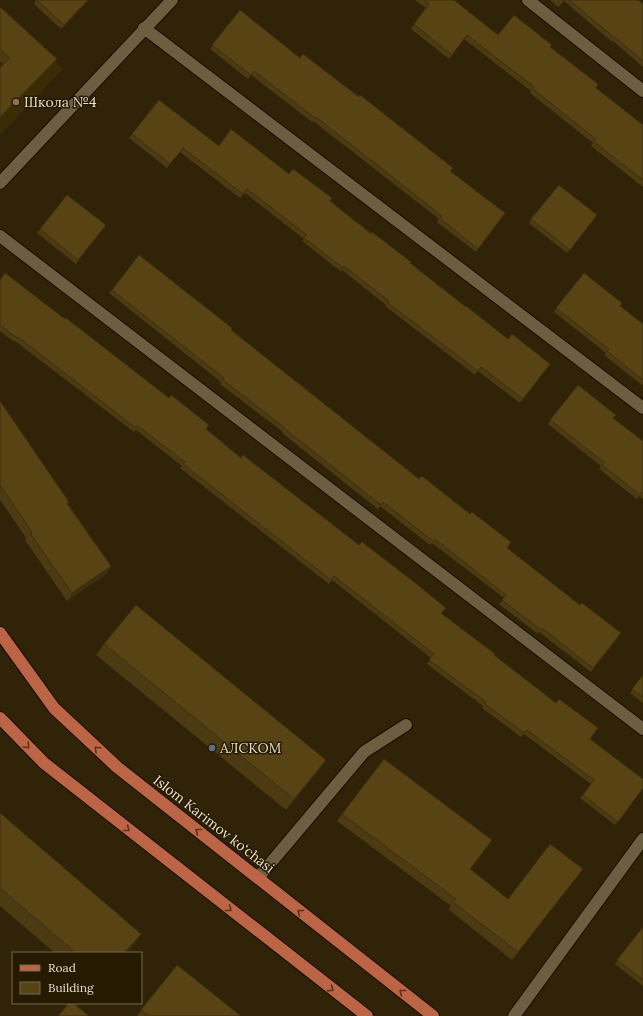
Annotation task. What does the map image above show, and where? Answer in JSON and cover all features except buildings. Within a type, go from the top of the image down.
[{"type":"main road","name":"Islom Karimov ko‘chasi","points":[[0,633],[54,708],[117,767],[433,1016]]},
{"type":"main road","points":[[1,721],[44,763],[366,1016]]},
{"type":"street","points":[[0,183],[144,28],[172,0]]},
{"type":"street","points":[[528,0],[643,91]]},
{"type":"street","points":[[144,28],[643,408]]},
{"type":"street","points":[[0,236],[643,729]]},
{"type":"street","points":[[258,878],[364,752],[406,725]]},
{"type":"street","points":[[514,1016],[643,839]]},
{"type":"shaded area","name":"Школа №4","points":[[0,14],[63,69],[0,135]]},
{"type":"place","name":"Школа №4","points":[[16,102]]},
{"type":"place","name":"АЛСКОМ","points":[[212,748]]}]
